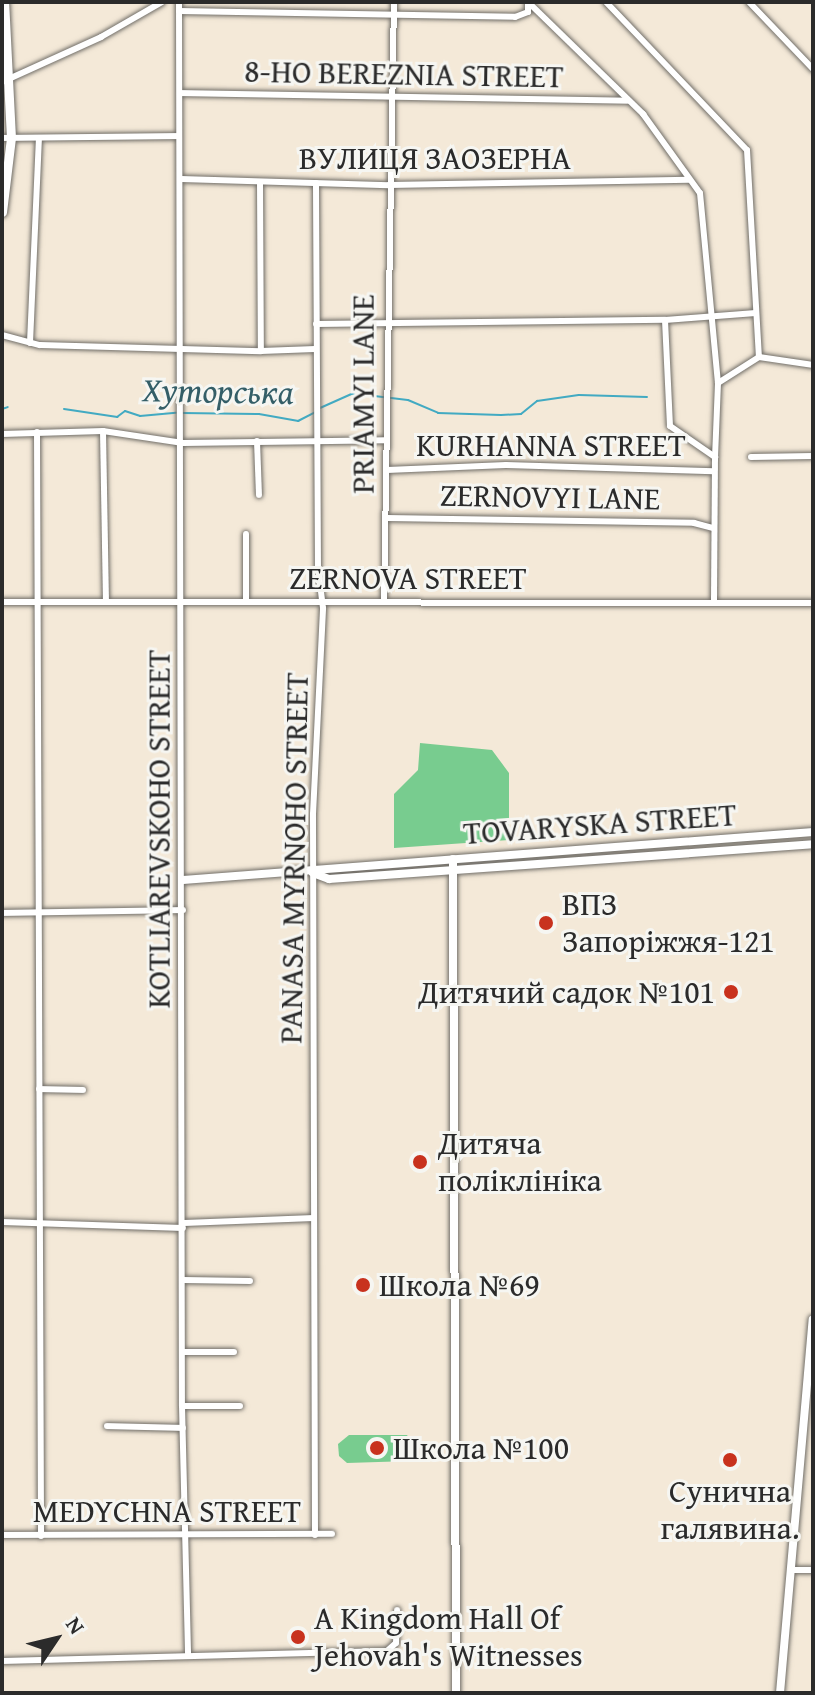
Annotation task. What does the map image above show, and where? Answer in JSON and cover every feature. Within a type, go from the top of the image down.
[{"type":"main road","points":[[2,212],[7,138],[4,2]]},
{"type":"street","points":[[6,82],[162,2]]},
{"type":"street","name":"KOTLIAREVSKOHO STREET","points":[[179,2],[183,443],[182,1406],[188,1536],[188,1655]]},
{"type":"street","name":"PRIAMYI LANE","points":[[384,602],[387,518],[385,325],[394,2]]},
{"type":"street","points":[[179,11],[515,17],[528,12],[528,2]]},
{"type":"street","points":[[528,2],[643,114],[703,204],[708,317],[718,383],[714,601]]},
{"type":"street","points":[[606,2],[747,150],[759,357]]},
{"type":"street","points":[[749,2],[813,69]]},
{"type":"street","name":"8-HO BEREZNIA STREET","points":[[180,93],[627,101]]},
{"type":"street","points":[[7,138],[179,136]]},
{"type":"street","points":[[30,343],[39,138]]},
{"type":"street","name":"ВУЛИЦЯ ЗАОЗЕРНА","points":[[181,179],[389,185],[689,180]]},
{"type":"street","points":[[260,182],[261,351]]},
{"type":"street","name":"PANASA MYRNOHO STREET","points":[[315,1535],[313,873],[322,600],[315,349],[316,183]]},
{"type":"street","points":[[316,324],[665,320],[756,313]]},
{"type":"street","points":[[665,320],[670,426],[715,457]]},
{"type":"street","points":[[2,335],[30,343],[181,350],[315,349]]},
{"type":"street","points":[[718,383],[759,357],[813,365]]},
{"type":"street","points":[[2,434],[103,431],[183,443],[386,440]]},
{"type":"street","points":[[103,431],[106,602]]},
{"type":"street","points":[[37,432],[37,1222],[41,1536]]},
{"type":"street","points":[[257,441],[259,495]]},
{"type":"street","points":[[751,457],[813,456]]},
{"type":"street","name":"KURHANNA STREET","points":[[387,470],[506,465],[714,471]]},
{"type":"street","name":"ZERNOVYI LANE","points":[[387,518],[694,523],[713,528]]},
{"type":"street","points":[[246,534],[246,602]]},
{"type":"street","name":"ZERNOVA STREET","points":[[2,602],[813,603]]},
{"type":"street","name":"TOVARYSKA STREET","points":[[313,873],[326,868],[813,832]]},
{"type":"street","name":"TOVARYSKA STREET","points":[[313,873],[329,879],[813,844]]},
{"type":"street","points":[[476,856],[471,862],[476,867]]},
{"type":"street","points":[[453,859],[456,1693]]},
{"type":"street","points":[[183,880],[313,873]]},
{"type":"street","points":[[2,913],[183,910]]},
{"type":"street","points":[[39,1089],[83,1090]]},
{"type":"street","points":[[2,1222],[184,1226],[314,1218]]},
{"type":"street","points":[[183,1280],[250,1281]]},
{"type":"street","points":[[780,1693],[813,1319]]},
{"type":"street","points":[[183,1352],[234,1352]]},
{"type":"street","points":[[182,1406],[240,1406]]},
{"type":"street","points":[[107,1426],[183,1428]]},
{"type":"street","name":"MEDYCHNA STREET","points":[[2,1535],[332,1534]]},
{"type":"street","points":[[792,1570],[813,1570]]},
{"type":"street","points":[[2,1661],[393,1650],[397,1610]]},
{"type":"green space","points":[[420,743],[492,750],[509,773],[509,840],[394,848],[394,794],[418,770]]},
{"type":"green space","name":"Школа №100","points":[[349,1435],[407,1435],[417,1451],[410,1461],[347,1463],[339,1456],[338,1444]]},
{"type":"waterway","name":"Хуторська","points":[[320,408],[352,394],[408,400],[438,413],[501,415],[521,414],[537,401],[579,395],[647,397]]},
{"type":"waterway","name":"Хуторська","points":[[2,409],[8,407]]},
{"type":"waterway","name":"Хуторська","points":[[64,409],[117,417],[125,411],[140,416],[176,413]]},
{"type":"waterway","name":"Хуторська","points":[[182,413],[259,414],[298,421],[316,412]]},
{"type":"place","name":"ВПЗ Запоріжжя-121","points":[[546,923]]},
{"type":"place","name":"Дитячий садок №101","points":[[731,992]]},
{"type":"place","name":"Дитяча поліклініка","points":[[420,1162]]},
{"type":"place","name":"Школа №69","points":[[363,1285]]},
{"type":"place","name":"Школа №100","points":[[377,1448]]},
{"type":"place","name":"Сунична галявина.","points":[[730,1460]]},
{"type":"place","name":"A Kingdom Hall Of Jehovah's Witnesses","points":[[298,1637]]}]
